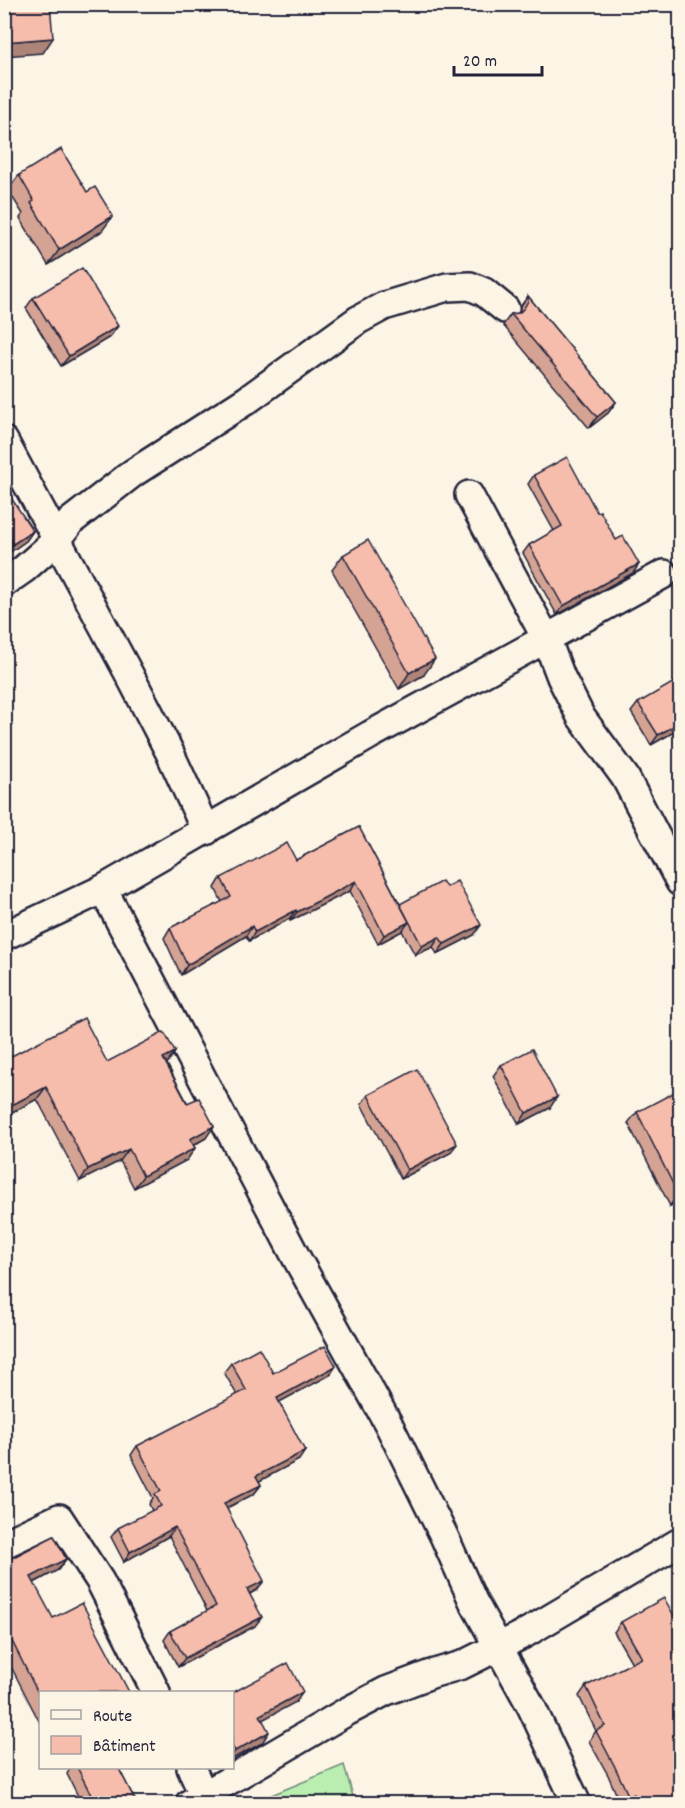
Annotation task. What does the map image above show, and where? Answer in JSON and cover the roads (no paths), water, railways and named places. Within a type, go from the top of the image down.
[{"type":"street","points":[[4,583],[58,539],[71,521],[132,473],[247,400],[358,320],[384,306],[447,287],[470,286],[484,292],[505,309]]},
{"type":"street","points":[[4,441],[169,751],[206,831]]},
{"type":"street","points":[[469,495],[546,638],[561,677],[581,717],[625,777],[681,882]]},
{"type":"street","points":[[4,936],[103,889],[370,735],[664,574]]},
{"type":"street","points":[[103,889],[291,1246],[389,1425],[473,1600],[531,1706],[577,1803]]},
{"type":"street","points":[[4,1544],[59,1518],[100,1581],[155,1691]]},
{"type":"street","points":[[191,1769],[197,1800],[346,1712],[386,1691],[462,1665],[524,1634],[681,1542]]}]
